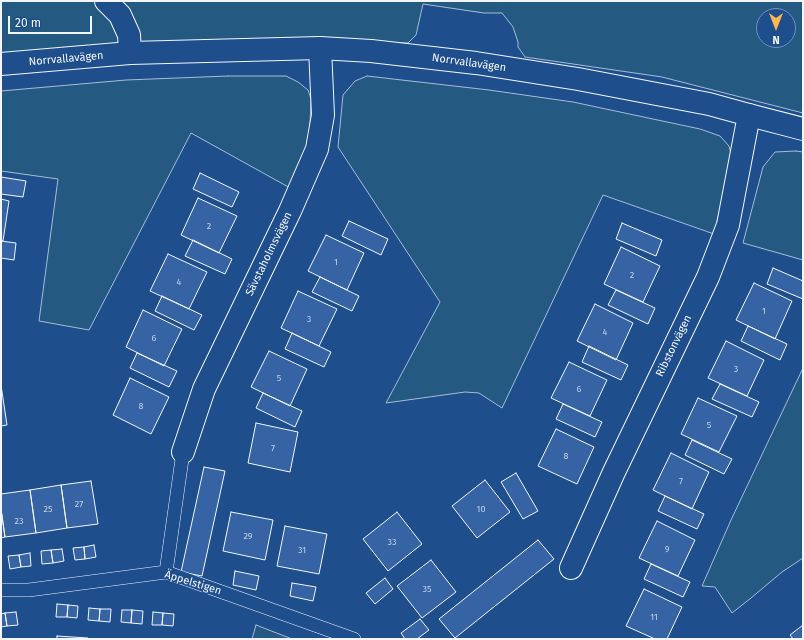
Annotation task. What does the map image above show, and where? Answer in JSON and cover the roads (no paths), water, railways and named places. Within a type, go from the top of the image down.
[{"type":"street","points":[[106,1],[120,15],[129,35],[130,54]]},
{"type":"street","name":"Norrvallavägen","points":[[1,64],[130,54],[320,48],[371,51],[507,68],[578,79],[709,104],[803,129]]},
{"type":"street","name":"Sävstaholmsvägen","points":[[182,452],[204,389],[287,218],[317,149],[323,115],[320,48]]},
{"type":"street","name":"Ribstonvägen","points":[[571,568],[614,472],[708,277],[728,225],[749,115]]},
{"type":"lane","points":[[166,572],[182,452]]},
{"type":"lane","name":"Äppelstigen","points":[[1,590],[28,590],[166,572],[354,639]]}]
